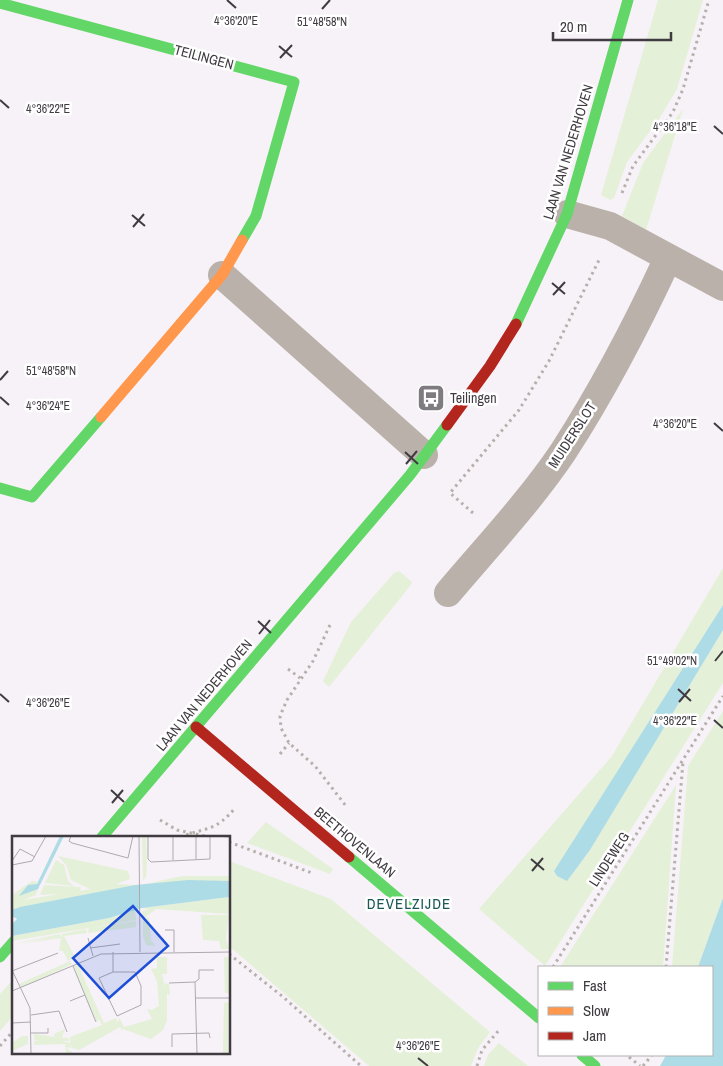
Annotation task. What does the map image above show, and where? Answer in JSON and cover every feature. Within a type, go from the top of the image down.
[{"type":"street","name":"LAAN VAN NEDERHOVEN","points":[[103,836],[348,549],[424,455],[490,366],[520,318],[567,214],[628,0]]},
{"type":"street","name":"TEILINGEN","points":[[0,3],[294,82],[256,216],[222,275],[32,497],[0,488]]},
{"type":"street","points":[[567,214],[610,226],[723,287]]},
{"type":"street","name":"MUIDERSLOT","points":[[448,593],[499,534],[562,453],[602,388],[642,314],[668,258]]},
{"type":"street","points":[[222,275],[424,455]]},
{"type":"street","name":"BEETHOVENLAAN","points":[[196,727],[538,1017]]},
{"type":"street","points":[[0,957],[12,943]]},
{"type":"street","points":[[583,1056],[595,1066]]},
{"type":"path","points":[[499,534],[450,493],[519,410],[549,361],[591,280],[603,252],[610,226],[633,166],[673,112],[683,89],[710,0]]},
{"type":"path","points":[[289,743],[280,728],[280,716],[295,686],[313,660],[333,619]]},
{"type":"path","name":"LINDEWEG","points":[[554,966],[723,696]]},
{"type":"path","name":"LINDEWEG","points":[[666,966],[683,762]]},
{"type":"path","points":[[136,798],[158,819],[177,830],[205,836]]},
{"type":"path","points":[[230,955],[282,996],[361,1066]]},
{"type":"path","points":[[477,1066],[482,1050],[505,1023]]},
{"type":"path","points":[[0,1046],[12,1032]]},
{"type":"path","points":[[628,1056],[641,1066],[651,1056]]},
{"type":"green space","points":[[658,0],[703,0],[677,89],[659,119],[627,162],[614,198],[610,200],[601,195]]},
{"type":"green space","points":[[683,109],[646,230],[622,216],[643,163]]},
{"type":"green space","points":[[723,568],[723,605],[555,870],[557,876],[567,880],[590,850],[723,630],[723,683],[545,966],[479,909],[612,756]]},
{"type":"green space","points":[[399,571],[412,582],[410,586],[329,687],[323,681],[351,622],[394,573]]},
{"type":"green space","points":[[723,711],[723,898],[698,966],[672,966],[688,766]]},
{"type":"green space","points":[[676,785],[663,966],[561,966]]},
{"type":"green space","points":[[266,822],[333,869],[330,874],[247,843]]},
{"type":"green space","points":[[230,861],[331,899],[490,1032],[478,1048],[471,1066],[369,1066],[230,947]]},
{"type":"green space","points":[[12,980],[12,1017],[0,1031],[0,994]]},
{"type":"green space","points":[[499,1043],[528,1066],[484,1066],[488,1055]]},
{"type":"water","points":[[723,605],[723,630],[590,850],[567,881],[557,876],[554,871]]},
{"type":"water","points":[[723,898],[723,1066],[660,1066],[665,1056],[713,1056],[713,966],[698,966]]},
{"type":"traffic: fast","points":[[516,324],[567,214],[628,0]]},
{"type":"traffic: fast","points":[[0,3],[294,82],[256,216],[242,240]]},
{"type":"traffic: fast","points":[[0,488],[32,497],[101,417]]},
{"type":"traffic: fast","points":[[103,836],[410,475],[447,425]]},
{"type":"traffic: fast","points":[[349,857],[538,1017]]},
{"type":"traffic: fast","points":[[0,957],[12,943]]},
{"type":"traffic: fast","points":[[583,1056],[595,1066]]},
{"type":"traffic: slow","points":[[101,417],[222,275],[242,240]]},
{"type":"traffic: jam","points":[[447,425],[490,366],[516,324]]},
{"type":"traffic: jam","points":[[196,727],[349,857]]},
{"type":"place","name":"Teilingen","points":[[431,398]]},
{"type":"district","name":"DEVELZIJDE","points":[[409,903]]}]
